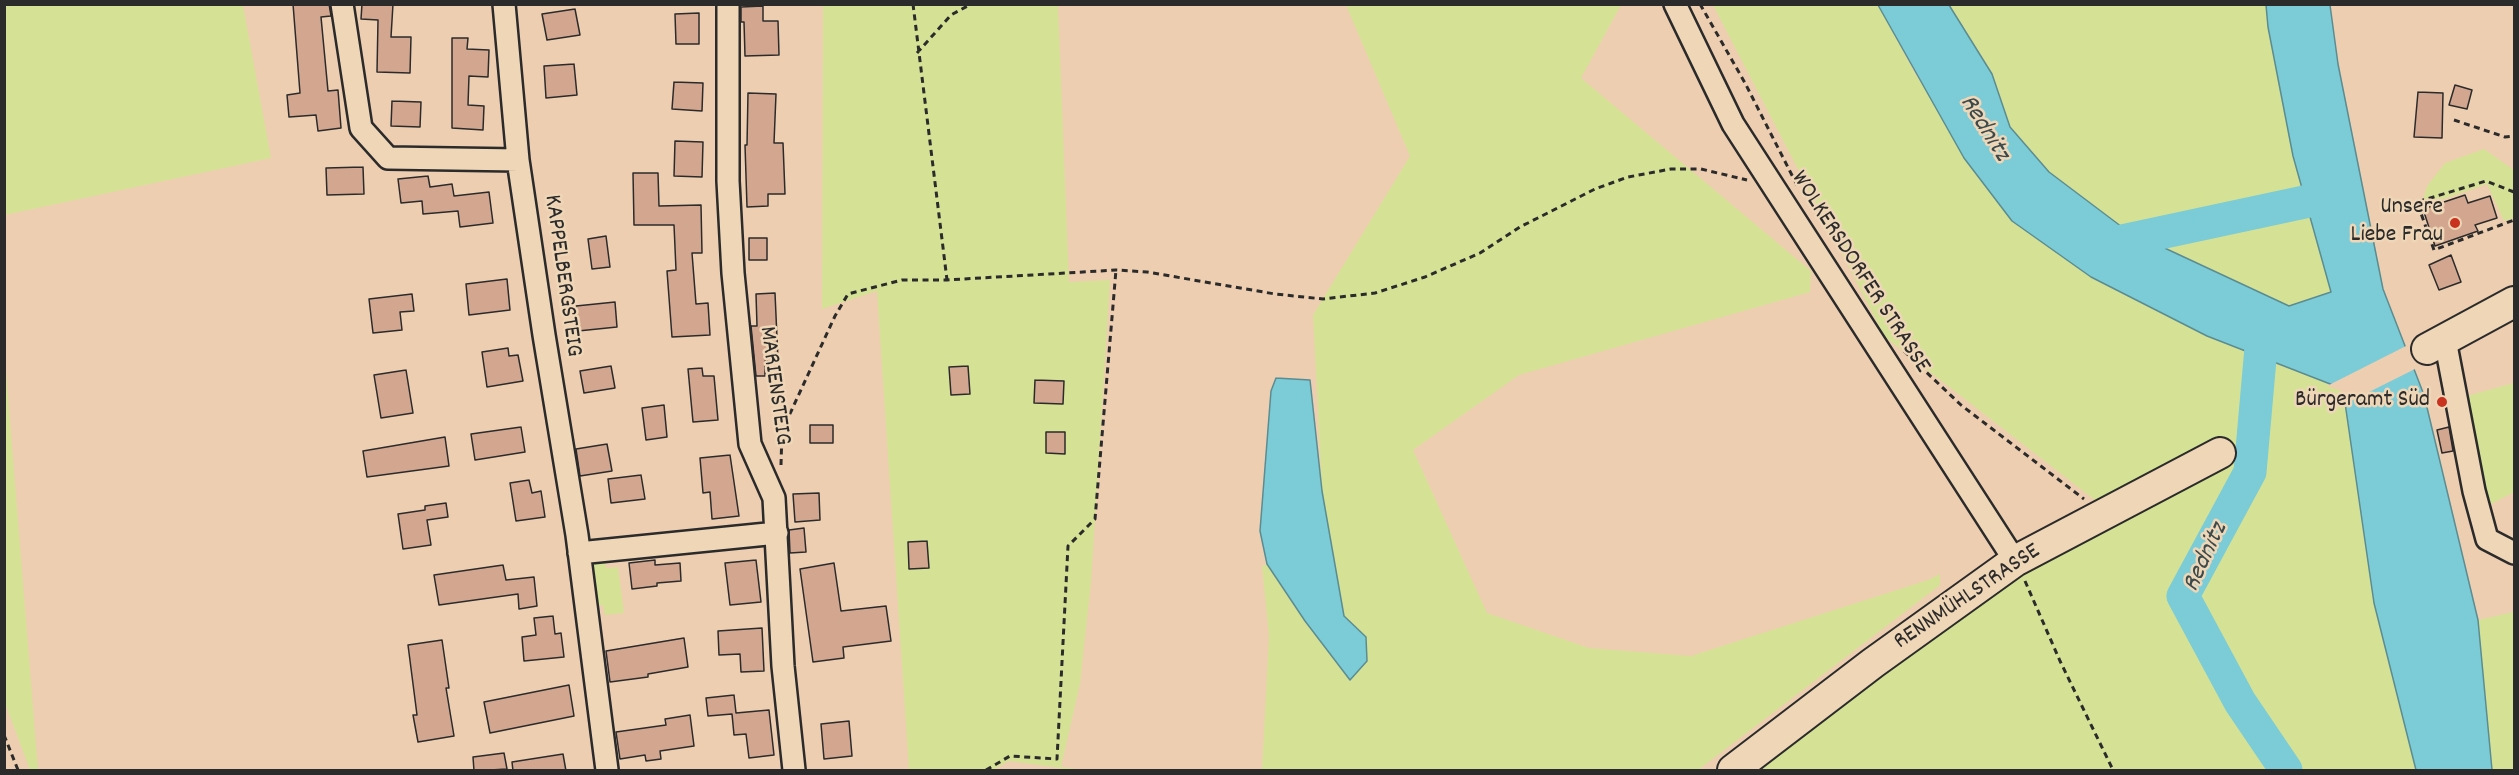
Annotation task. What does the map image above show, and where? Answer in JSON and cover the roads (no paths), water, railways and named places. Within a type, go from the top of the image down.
[{"type":"main road","points":[[2436,345],[2514,302]]},
{"type":"main road","name":"RENNMÜHLSTRASSE","points":[[1733,771],[1873,663],[2015,561],[2220,453]]},
{"type":"street","points":[[342,4],[361,128],[388,158],[518,160]]},
{"type":"street","name":"KAPPELBERGSTEIG","points":[[504,4],[518,160],[579,553],[607,771]]},
{"type":"street","name":"MARIENSTEIG","points":[[728,4],[728,181],[734,284],[750,444],[774,498],[783,666],[794,771]]},
{"type":"street","name":"WOLKERSDORFER STRASSE","points":[[1675,4],[1733,124],[2015,561]]},
{"type":"street","points":[[2436,345],[2487,539],[2514,553]]},
{"type":"street","points":[[579,553],[777,533]]},
{"type":"water","points":[[1878,5],[1949,5],[1992,74],[2010,127],[2049,172],[2126,230],[2289,306],[2331,292],[2293,156],[2268,27],[2266,5],[2330,5],[2338,64],[2383,289],[2424,395],[2478,620],[2492,770],[2416,770],[2374,603],[2343,389],[2207,336],[2091,277],[2012,221],[1964,158]]},
{"type":"water","points":[[1276,378],[1310,380],[1322,491],[1344,616],[1366,637],[1367,661],[1350,680],[1305,621],[1267,564],[1260,531],[1271,391]]},
{"type":"waterway","name":"Rednitz","points":[[2113,243],[2337,195]]},
{"type":"waterway","name":"Rednitz","points":[[2263,325],[2250,472],[2183,596],[2240,702],[2286,770]]},
{"type":"place","name":"Unsere Liebe Frau","points":[[2455,223]]},
{"type":"place","name":"Bürgeramt Süd","points":[[2442,402]]}]
